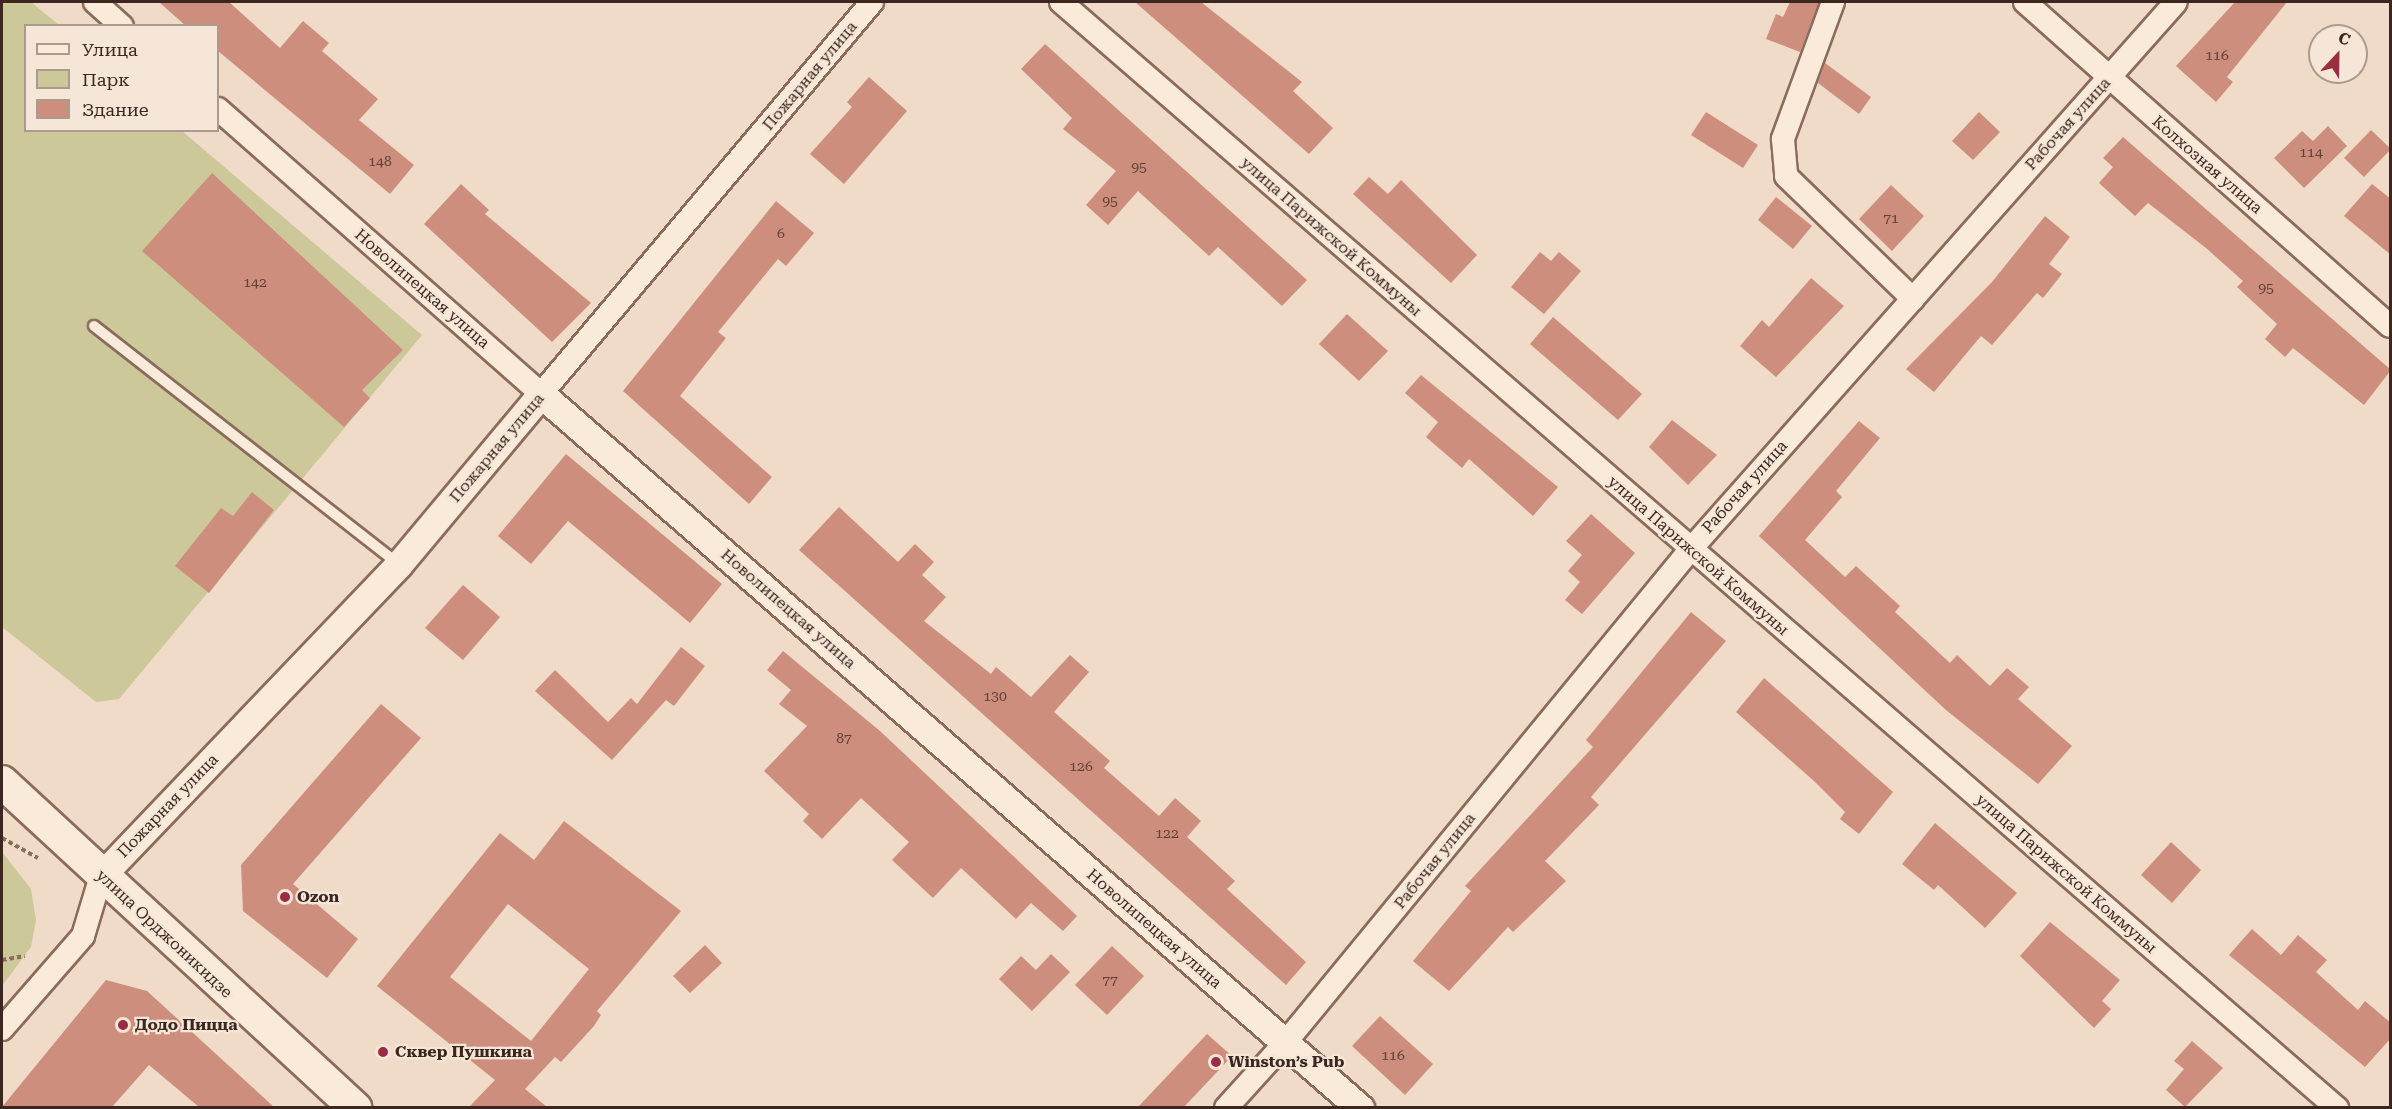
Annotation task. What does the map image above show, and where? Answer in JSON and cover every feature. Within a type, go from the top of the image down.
[{"type":"main road","name":"улица Орджоникидзе","points":[[2,782],[101,876],[355,1107]]},
{"type":"street","points":[[95,2],[120,24]]},
{"type":"street","name":"Пожарная улица","points":[[101,876],[399,564],[872,2]]},
{"type":"street","name":"улица Парижской Коммуны","points":[[1061,2],[1690,550],[2337,1107]]},
{"type":"street","points":[[1833,2],[1783,139],[1786,176],[1913,299]]},
{"type":"street","name":"Колхозная улица","points":[[2025,2],[2109,79],[2391,326]]},
{"type":"street","name":"Рабочая улица","points":[[1226,1107],[1285,1043],[1690,550],[2176,2]]},
{"type":"street","name":"Новолипецкая улица","points":[[219,110],[1360,1107]]},
{"type":"street","points":[[2,1029],[83,936],[101,876]]},
{"type":"lane","points":[[94,326],[399,564]]},
{"type":"path","points":[[2,845],[3,839]]},
{"type":"path","points":[[2,960],[25,956]]},
{"type":"green space","points":[[2,2],[31,2],[58,24],[24,24],[24,132],[183,132],[422,335],[119,699],[96,702],[2,627]]},
{"type":"green space","points":[[2,852],[31,889],[36,920],[31,947],[2,986]]},
{"type":"building","points":[[159,2],[229,2],[280,48],[303,21],[329,43],[322,51],[378,99],[359,120],[414,165],[390,194],[219,52],[219,24],[184,24]]},
{"type":"building","points":[[1135,2],[1201,2],[1302,82],[1293,91],[1333,128],[1309,154]]},
{"type":"building","points":[[1790,2],[1819,2],[1800,52],[1766,39],[1776,14],[1783,17]]},
{"type":"building","points":[[2235,2],[2287,2],[2227,77],[2233,82],[2216,102],[2176,66]]},
{"type":"building","points":[[1045,44],[1307,280],[1282,306],[1218,247],[1209,256],[1138,191],[1108,225],[1086,205],[1116,171],[1063,129],[1072,118],[1021,69]]},
{"type":"building","points":[[1825,63],[1871,97],[1859,114],[1818,83]]},
{"type":"building","points":[[869,77],[907,111],[844,184],[810,154],[852,107],[847,102]]},
{"type":"building","points":[[1706,112],[1758,145],[1743,168],[1691,135]]},
{"type":"building","points":[[1979,112],[2000,132],[1973,160],[1952,141]]},
{"type":"building","points":[[2328,126],[2347,146],[2304,188],[2274,158],[2302,131],[2313,141]]},
{"type":"building","points":[[2371,130],[2391,149],[2364,177],[2344,158]]},
{"type":"building","points":[[2123,137],[2391,370],[2364,405],[2293,348],[2285,357],[2265,339],[2277,324],[2237,287],[2243,281],[2206,248],[2148,203],[2135,216],[2099,183],[2113,167],[2103,158]]},
{"type":"building","points":[[212,173],[403,350],[362,390],[370,398],[344,427],[142,251]]},
{"type":"building","points":[[1369,177],[1388,194],[1401,180],[1477,255],[1451,283],[1353,194]]},
{"type":"building","points":[[461,184],[489,210],[485,214],[591,303],[552,342],[424,224]]},
{"type":"building","points":[[2372,184],[2391,199],[2391,255],[2344,216]]},
{"type":"building","points":[[1891,185],[1924,216],[1892,251],[1859,219]]},
{"type":"building","points":[[1776,197],[1812,226],[1793,249],[1758,220]]},
{"type":"building","points":[[776,201],[814,233],[786,266],[778,259],[718,332],[726,338],[680,396],[772,477],[749,504],[623,391]]},
{"type":"building","points":[[2045,216],[2070,237],[2049,264],[2062,274],[2043,298],[2037,293],[1992,345],[1981,336],[1934,392],[1906,369],[1992,282]]},
{"type":"building","points":[[1540,252],[1551,261],[1559,252],[1581,271],[1544,314],[1511,287]]},
{"type":"building","points":[[1811,278],[1844,306],[1776,377],[1740,346],[1762,320],[1769,327]]},
{"type":"building","points":[[1347,314],[1388,351],[1359,381],[1319,344]]},
{"type":"building","points":[[1553,317],[1642,394],[1618,420],[1530,344]]},
{"type":"building","points":[[1421,375],[1558,487],[1533,516],[1469,459],[1462,468],[1426,437],[1438,422],[1405,393]]},
{"type":"building","points":[[1672,420],[1717,455],[1688,485],[1649,447]]},
{"type":"building","points":[[1859,421],[1880,438],[1836,491],[1842,497],[1805,540],[1845,577],[1856,566],[1900,606],[1895,612],[1950,663],[1957,655],[1990,686],[2007,668],[2029,687],[2018,699],[2072,746],[2038,784],[1946,710],[1759,536]]},
{"type":"building","points":[[566,454],[722,584],[690,623],[568,521],[531,564],[498,536]]},
{"type":"building","points":[[252,492],[274,510],[209,593],[175,566],[221,508],[233,516]]},
{"type":"building","points":[[839,507],[898,562],[915,544],[934,562],[922,575],[946,597],[924,621],[991,674],[996,667],[1031,697],[1070,655],[1089,672],[1054,712],[1110,761],[1104,768],[1159,816],[1175,798],[1201,821],[1187,837],[1235,881],[1227,889],[1306,962],[1286,985],[799,550]]},
{"type":"building","points":[[1591,514],[1635,553],[1582,614],[1565,600],[1580,582],[1568,571],[1582,555],[1566,541]]},
{"type":"building","points":[[463,585],[500,617],[463,660],[425,628]]},
{"type":"building","points":[[1691,612],[1726,641],[1591,797],[1599,805],[1545,861],[1566,881],[1513,932],[1508,927],[1449,991],[1413,961],[1471,891],[1465,886],[1593,747],[1586,740]]},
{"type":"building","points":[[681,647],[705,666],[674,706],[666,700],[612,760],[535,691],[555,670],[608,722],[631,698],[637,704]]},
{"type":"building","points":[[783,651],[880,731],[1077,916],[1063,931],[1031,903],[1016,919],[961,868],[933,898],[892,860],[909,842],[861,798],[822,839],[803,821],[809,814],[764,771],[807,726],[779,704],[791,690],[767,670]]},
{"type":"building","points":[[1764,678],[1893,792],[1859,834],[1840,819],[1845,812],[1814,781],[1736,712]]},
{"type":"building","points":[[381,704],[421,738],[293,884],[358,939],[327,978],[243,911],[241,865]]},
{"type":"building","points":[[564,821],[681,911],[597,1011],[601,1015],[594,1026],[561,1062],[555,1057],[525,1089],[547,1107],[469,1107],[495,1080],[377,986],[500,833],[534,860]],"holes":[[[508,904],[589,969],[531,1041],[450,977]]]},
{"type":"building","points":[[1935,823],[2017,893],[1985,928],[1938,885],[1934,890],[1902,864]]},
{"type":"building","points":[[2171,842],[2201,870],[2172,903],[2141,875]]},
{"type":"building","points":[[2050,922],[2120,980],[2102,1001],[2111,1009],[2094,1028],[2020,956]]},
{"type":"building","points":[[2252,929],[2281,955],[2298,935],[2327,960],[2316,972],[2358,1010],[2365,1001],[2391,1023],[2391,1038],[2365,1067],[2229,955]]},
{"type":"building","points":[[705,945],[722,963],[690,993],[673,976]]},
{"type":"building","points":[[1112,946],[1144,976],[1107,1015],[1075,985]]},
{"type":"building","points":[[1051,954],[1070,972],[1032,1011],[999,979],[1021,956],[1036,970]]},
{"type":"building","points":[[106,980],[147,991],[274,1107],[199,1107],[149,1065],[112,1107],[2,1107]]},
{"type":"building","points":[[1380,1016],[1433,1064],[1405,1095],[1352,1046]]},
{"type":"building","points":[[1207,1034],[1232,1056],[1184,1107],[1138,1107]]},
{"type":"building","points":[[2192,1041],[2223,1068],[2185,1107],[2166,1090],[2184,1069],[2174,1061]]},
{"type":"place","name":"Ozon","points":[[285,897]]},
{"type":"place","name":"Додо Пицца","points":[[123,1025]]},
{"type":"place","name":"Сквер Пушкина","points":[[383,1052]]},
{"type":"place","name":"Winston’s Pub","points":[[1216,1062]]}]
